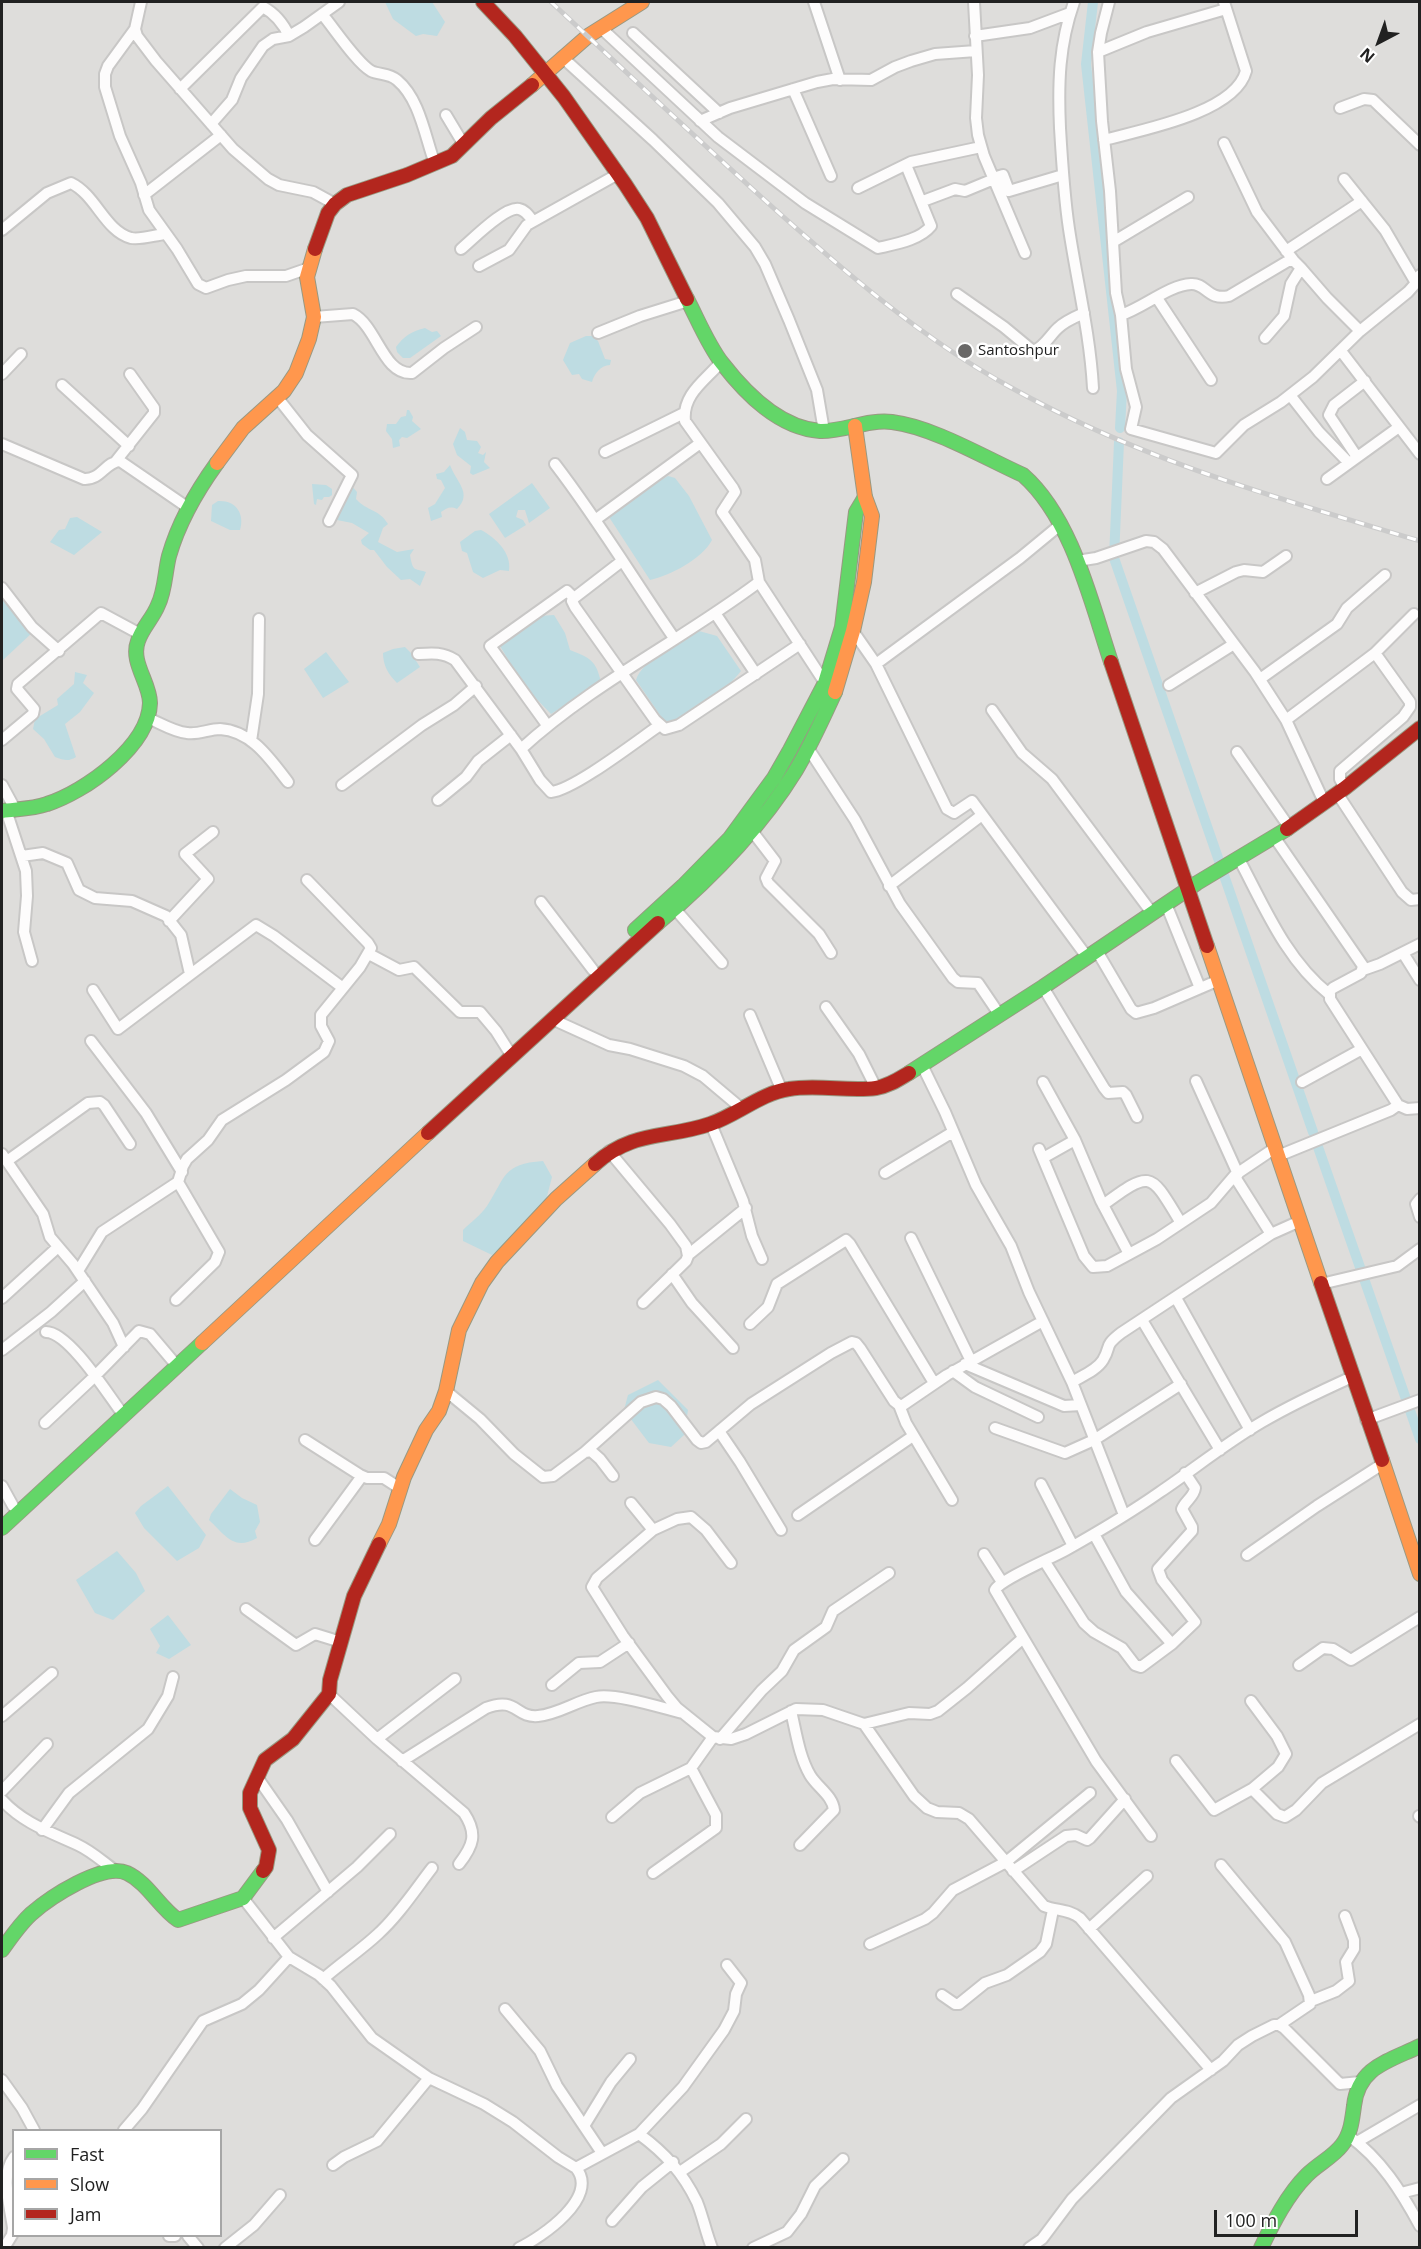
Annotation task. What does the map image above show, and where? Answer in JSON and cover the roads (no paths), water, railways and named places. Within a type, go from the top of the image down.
[{"type":"street","points":[[141,2],[135,29],[108,66],[105,74],[105,87],[120,136],[135,166],[149,210],[177,249],[198,284],[204,288],[246,276],[286,276],[309,268]]},
{"type":"street","points":[[211,124],[232,100],[241,78],[263,46],[273,39],[289,36],[339,2]]},
{"type":"street","points":[[483,2],[515,36],[544,75],[564,97],[618,174],[647,218],[721,362],[755,399],[776,416],[804,429],[824,431],[863,423],[891,422],[912,426],[1009,467],[1033,482],[1060,525],[1077,561],[1193,886],[1219,980],[1300,1221],[1326,1283],[1352,1377],[1372,1418],[1381,1465],[1419,1574]]},
{"type":"street","points":[[8,810],[46,805],[74,793],[124,756],[136,742],[148,718],[150,701],[137,660],[137,642],[159,604],[173,543],[187,507],[210,472],[243,429],[290,382],[303,356],[314,317],[307,277],[325,221],[335,204],[347,195],[407,175],[452,156],[491,118],[544,75],[562,57],[601,28],[642,2]]},
{"type":"street","points":[[814,2],[840,80]]},
{"type":"street","points":[[974,2],[978,75],[976,118],[981,147],[1025,253]]},
{"type":"street","points":[[1074,2],[1061,46],[1058,87],[1063,175],[1069,228],[1090,351],[1093,388]]},
{"type":"street","points":[[1109,2],[1098,52],[1116,293],[1121,315],[1126,369],[1136,407],[1131,429],[1216,453],[1244,425],[1313,377],[1418,279],[1385,230],[1344,179]]},
{"type":"street","points":[[1098,52],[1225,5],[1246,70],[1242,81],[1222,99],[1184,118],[1104,140]]},
{"type":"street","points":[[180,89],[263,7],[272,12],[289,36]]},
{"type":"street","points":[[975,36],[1030,28],[1070,13]]},
{"type":"street","points":[[322,14],[361,63],[373,72],[391,76],[403,87],[416,110],[435,164]]},
{"type":"street","points":[[601,28],[718,137],[804,203],[878,248],[903,242],[930,229],[931,223],[923,201],[906,165]]},
{"type":"street","points":[[135,29],[142,42],[180,89],[233,149],[268,179],[279,185],[314,192],[335,204]]},
{"type":"street","points":[[633,33],[719,113]]},
{"type":"street","points":[[700,121],[817,82],[871,80],[895,67],[935,54],[976,51]]},
{"type":"street","points":[[562,57],[718,203],[755,248],[765,264],[817,390],[824,431]]},
{"type":"street","points":[[793,89],[831,176]]},
{"type":"street","points":[[1340,108],[1364,99],[1373,100],[1419,145]]},
{"type":"street","points":[[446,115],[465,145]]},
{"type":"street","points":[[144,195],[221,135]]},
{"type":"street","points":[[1224,143],[1257,212],[1297,265],[1360,331]]},
{"type":"street","points":[[858,188],[906,165],[936,155],[981,147]]},
{"type":"street","points":[[480,266],[509,250],[522,230],[533,221],[618,174]]},
{"type":"street","points":[[923,201],[955,189],[965,191],[1003,175],[1009,191],[1063,175]]},
{"type":"street","points":[[2,230],[47,193],[71,183],[85,193],[113,226],[123,234],[133,239],[165,234]]},
{"type":"street","points":[[1113,242],[1188,197]]},
{"type":"street","points":[[1286,252],[1362,201]]},
{"type":"street","points":[[460,249],[494,221],[517,208],[533,221]]},
{"type":"street","points":[[1121,315],[1189,284],[1198,284],[1221,298],[1229,296],[1288,261],[1297,265]]},
{"type":"street","points":[[1265,338],[1284,316],[1297,265]]},
{"type":"street","points":[[957,294],[1034,351],[1040,348],[1067,320],[1084,313]]},
{"type":"street","points":[[1157,298],[1210,380]]},
{"type":"street","points":[[598,333],[640,316],[688,301]]},
{"type":"street","points":[[314,317],[353,314],[357,316],[364,322],[391,364],[398,371],[406,374],[412,373],[476,327]]},
{"type":"street","points":[[1341,351],[1418,450]]},
{"type":"street","points":[[2,374],[21,354]]},
{"type":"street","points":[[721,362],[691,394],[684,412],[688,428],[733,488],[735,492],[722,512],[755,560],[759,582],[825,683]]},
{"type":"street","points":[[2,444],[84,479],[96,478],[116,461],[154,413],[154,408],[130,374]]},
{"type":"street","points":[[1353,460],[1329,415],[1334,405],[1365,381]]},
{"type":"street","points":[[62,385],[129,446]]},
{"type":"street","points":[[1290,395],[1319,432],[1353,460]]},
{"type":"street","points":[[277,397],[307,435],[352,475],[329,521]]},
{"type":"street","points":[[605,452],[684,412]]},
{"type":"street","points":[[2,1517],[119,1408],[167,1369],[432,1129],[550,1017],[675,909],[752,831],[795,771],[836,692],[847,629],[856,512],[865,497],[855,426]]},
{"type":"street","points":[[1327,479],[1400,427]]},
{"type":"street","points":[[595,520],[699,444]]},
{"type":"street","points":[[116,461],[120,461],[144,476],[187,507]]},
{"type":"street","points":[[555,464],[674,638]]},
{"type":"street","points":[[876,664],[1020,558],[1060,525]]},
{"type":"street","points":[[1077,561],[1095,558],[1146,541],[1154,542],[1163,549],[1260,679],[1286,720],[1324,802]]},
{"type":"street","points":[[1195,593],[1236,572],[1244,570],[1263,572],[1286,556]]},
{"type":"street","points":[[622,561],[572,601],[574,607],[665,729],[679,725],[800,644]]},
{"type":"street","points":[[1260,679],[1337,624],[1347,608],[1385,575]]},
{"type":"street","points":[[521,749],[547,725],[759,582]]},
{"type":"street","points":[[2,588],[32,627],[59,651]]},
{"type":"street","points":[[547,725],[490,646],[567,591],[574,598]]},
{"type":"street","points":[[2,740],[37,710],[17,689],[18,684],[101,613],[141,634]]},
{"type":"street","points":[[715,613],[756,674]]},
{"type":"street","points":[[1286,720],[1375,653],[1414,614]]},
{"type":"street","points":[[251,741],[258,694],[259,620]]},
{"type":"street","points":[[847,629],[876,664],[947,809],[954,813],[972,801],[1136,1013],[1154,1008],[1219,980]]},
{"type":"street","points":[[2,1528],[167,1369],[508,1050],[550,1017],[593,970],[730,838],[774,778],[825,683],[847,629]]},
{"type":"street","points":[[1169,685],[1234,644]]},
{"type":"street","points":[[418,654],[438,652],[447,655],[463,669],[521,749],[540,780],[551,792],[582,779],[660,725]]},
{"type":"street","points":[[1375,653],[1410,702],[1410,707],[1403,717],[1340,771],[1341,790],[1402,892],[1411,900],[1419,898]]},
{"type":"street","points":[[342,785],[422,725],[454,705],[476,686]]},
{"type":"street","points":[[992,710],[1022,753],[1052,779],[1152,914]]},
{"type":"street","points":[[148,718],[189,734],[218,729],[230,730],[251,741],[270,758],[288,782]]},
{"type":"street","points":[[2,1800],[18,1816],[42,1830],[79,1845],[113,1869],[123,1870],[144,1884],[170,1916],[178,1920],[243,1898],[269,1858],[266,1840],[249,1808],[250,1793],[257,1777],[266,1760],[293,1739],[329,1694],[330,1680],[354,1596],[389,1524],[404,1477],[426,1430],[440,1411],[459,1330],[482,1283],[497,1262],[556,1198],[609,1151],[628,1141],[711,1124],[741,1108],[782,1091],[809,1087],[876,1088],[895,1082],[1043,987],[1193,886],[1275,838],[1341,790],[1419,728]]},
{"type":"street","points":[[438,800],[466,777],[478,761],[511,735]]},
{"type":"street","points":[[808,748],[855,820],[889,886],[912,922],[953,978],[958,982],[978,983],[999,1014]]},
{"type":"street","points":[[1237,752],[1289,827]]},
{"type":"street","points":[[2,785],[26,871],[27,896],[24,932],[32,961]]},
{"type":"street","points":[[889,886],[982,815]]},
{"type":"street","points":[[752,831],[775,861],[766,878],[768,883],[819,934],[831,953]]},
{"type":"street","points":[[169,921],[208,879],[185,854],[213,832]]},
{"type":"street","points":[[1275,838],[1363,966],[1363,970]]},
{"type":"street","points":[[22,856],[43,854],[67,863],[80,890],[95,898],[132,902],[166,916],[181,935],[190,974]]},
{"type":"street","points":[[1239,859],[1285,944],[1316,984],[1329,994],[1398,1105],[1407,1109],[1419,1108]]},
{"type":"street","points":[[2,1350],[51,1312],[81,1276],[99,1237],[107,1228],[180,1177],[187,1159],[208,1140],[222,1120],[286,1080],[324,1052],[329,1041],[321,1026],[321,1015],[369,954],[371,948],[307,880]]},
{"type":"street","points":[[541,902],[593,970]]},
{"type":"street","points":[[1166,904],[1200,988]]},
{"type":"street","points":[[675,909],[722,963]]},
{"type":"street","points":[[93,990],[118,1029],[256,925],[301,955],[343,988]]},
{"type":"street","points":[[1329,994],[1333,988],[1363,970],[1419,944]]},
{"type":"street","points":[[1403,953],[1419,980]]},
{"type":"street","points":[[369,954],[399,970],[414,967],[460,1012],[480,1012],[508,1050]]},
{"type":"street","points":[[1043,987],[1104,1088],[1108,1093],[1123,1092],[1137,1117]]},
{"type":"street","points":[[826,1007],[859,1054],[876,1088]]},
{"type":"street","points":[[750,1015],[782,1091]]},
{"type":"street","points":[[550,1017],[609,1045],[630,1049],[684,1066],[703,1076],[741,1108]]},
{"type":"street","points":[[91,1041],[146,1113],[219,1252],[215,1262],[176,1300]]},
{"type":"street","points":[[1302,1082],[1362,1049]]},
{"type":"street","points":[[922,1065],[976,1185],[1011,1246],[1029,1292],[1072,1382],[1124,1515]]},
{"type":"street","points":[[1196,1081],[1236,1175],[1271,1234]]},
{"type":"street","points":[[1043,1082],[1075,1140],[1103,1205],[1129,1254]]},
{"type":"street","points":[[124,1347],[113,1323],[47,1231],[43,1214],[4,1157],[88,1103],[95,1101],[104,1106],[130,1144]]},
{"type":"street","points":[[1075,1140],[1041,1153],[1088,1263],[1093,1267],[1107,1266],[1181,1223],[1218,1197],[1236,1175],[1277,1152],[1391,1110],[1398,1105]]},
{"type":"street","points":[[711,1124],[746,1208],[752,1236],[762,1259]]},
{"type":"street","points":[[885,1173],[952,1132]]},
{"type":"street","points":[[609,1151],[686,1246],[688,1255],[686,1261],[643,1303]]},
{"type":"street","points":[[1103,1205],[1139,1180],[1147,1180],[1158,1186],[1181,1223]]},
{"type":"street","points":[[1419,1199],[1416,1204],[1419,1217]]},
{"type":"street","points":[[688,1255],[746,1208]]},
{"type":"street","points":[[1072,1382],[1098,1366],[1104,1358],[1110,1341],[1271,1234],[1300,1221]]},
{"type":"street","points":[[911,1238],[968,1363],[1064,1406],[1081,1405]]},
{"type":"street","points":[[750,1324],[768,1307],[777,1284],[846,1240],[934,1383]]},
{"type":"street","points":[[2,1298],[58,1247]]},
{"type":"street","points":[[1326,1283],[1397,1266],[1419,1249]]},
{"type":"street","points":[[672,1274],[692,1303],[733,1348]]},
{"type":"street","points":[[1176,1298],[1250,1430]]},
{"type":"street","points":[[1142,1320],[1220,1450]]},
{"type":"street","points":[[899,1406],[953,1371],[1043,1321]]},
{"type":"street","points":[[45,1423],[139,1331],[150,1335],[167,1369]]},
{"type":"street","points":[[46,1332],[53,1332],[67,1342],[119,1408]]},
{"type":"street","points":[[446,1391],[480,1419],[522,1461],[543,1478],[553,1476],[585,1452],[626,1415],[649,1398],[656,1397],[668,1402],[700,1443],[706,1442],[751,1404],[852,1342],[860,1348],[899,1406],[906,1423],[952,1500]]},
{"type":"street","points":[[953,1371],[975,1387],[1038,1417]]},
{"type":"street","points":[[1151,1836],[1096,1761],[995,1590],[1002,1582],[1045,1562],[1094,1534],[1250,1430],[1307,1398],[1352,1377]]},
{"type":"street","points":[[995,1428],[1065,1453],[1094,1440],[1181,1384]]},
{"type":"street","points":[[1372,1418],[1417,1402]]},
{"type":"street","points":[[718,1431],[740,1462],[781,1530]]},
{"type":"street","points":[[798,1515],[914,1436]]},
{"type":"street","points":[[305,1440],[362,1476],[384,1478],[401,1489]]},
{"type":"street","points":[[585,1452],[591,1451],[596,1454],[613,1476]]},
{"type":"street","points":[[1247,1555],[1381,1465]]},
{"type":"street","points":[[1045,1562],[1084,1623],[1094,1632],[1122,1648],[1137,1667],[1141,1667],[1172,1644],[1196,1622],[1162,1580],[1158,1569],[1192,1531],[1182,1509],[1193,1496],[1195,1488],[1185,1473]]},
{"type":"street","points":[[315,1540],[362,1476]]},
{"type":"street","points":[[1041,1484],[1073,1546]]},
{"type":"street","points":[[2,1486],[13,1506]]},
{"type":"street","points":[[630,1503],[653,1530]]},
{"type":"street","points":[[731,1563],[706,1530],[691,1517],[678,1519],[653,1530],[593,1582],[594,1591],[667,1696],[683,1713],[716,1738],[731,1739],[746,1734],[796,1709],[823,1710],[864,1724],[909,1713],[930,1714],[938,1711],[967,1688],[1022,1638]]},
{"type":"street","points":[[1094,1534],[1126,1592],[1172,1644]]},
{"type":"street","points":[[984,1554],[1002,1582]]},
{"type":"street","points":[[612,1817],[640,1793],[691,1768],[716,1738],[782,1671],[794,1650],[822,1632],[833,1611],[889,1573]]},
{"type":"street","points":[[246,1609],[293,1644],[299,1644],[315,1634],[341,1642]]},
{"type":"street","points":[[1299,1665],[1323,1648],[1333,1649],[1351,1660],[1419,1617]]},
{"type":"street","points":[[552,1685],[579,1663],[600,1662],[628,1643]]},
{"type":"street","points":[[2,1716],[52,1673]]},
{"type":"street","points":[[42,1830],[63,1799],[148,1729],[168,1696],[173,1677]]},
{"type":"street","points":[[377,1739],[455,1679]]},
{"type":"street","points":[[329,1694],[377,1739],[464,1813],[472,1842],[470,1849],[459,1864]]},
{"type":"street","points":[[402,1761],[476,1714],[497,1704],[504,1703],[525,1714],[540,1716],[605,1696],[683,1713]]},
{"type":"street","points":[[1176,1761],[1214,1810],[1252,1789],[1278,1767],[1286,1754],[1277,1736],[1251,1701]]},
{"type":"street","points":[[791,1711],[804,1763],[811,1777],[831,1800],[834,1810],[800,1845]]},
{"type":"street","points":[[864,1724],[914,1796],[927,1808],[937,1812],[959,1813],[969,1819],[1035,1898],[1053,1910],[1073,1913],[1211,2070]]},
{"type":"street","points":[[1252,1789],[1277,1814],[1285,1817],[1296,1810],[1322,1783],[1419,1724]]},
{"type":"street","points":[[2,1791],[47,1744]]},
{"type":"street","points":[[653,1873],[716,1828],[716,1815],[691,1768]]},
{"type":"street","points":[[257,1777],[287,1820],[328,1892]]},
{"type":"street","points":[[1010,1866],[1090,1793]]},
{"type":"street","points":[[870,1944],[925,1920],[952,1890],[1010,1866],[1066,1836],[1076,1835],[1087,1840],[1125,1799]]},
{"type":"street","points":[[273,1938],[328,1892],[390,1834]]},
{"type":"street","points":[[1221,1865],[1285,1942],[1311,2001]]},
{"type":"street","points":[[323,1979],[392,1920],[432,1868]]},
{"type":"street","points":[[2,1950],[20,1926],[40,1906],[68,1889],[113,1869]]},
{"type":"street","points":[[1089,1929],[1147,1876]]},
{"type":"street","points":[[243,1898],[289,1957],[323,1979],[372,2038],[429,2078],[484,2104],[513,2122],[581,2173],[583,2185],[575,2204],[532,2244],[519,2247]]},
{"type":"street","points":[[942,1995],[955,2004],[959,2004],[985,1983],[1007,1975],[1040,1952],[1046,1944],[1053,1910]]},
{"type":"street","points":[[1029,2247],[1042,2239],[1072,2199],[1171,2098],[1211,2070],[1252,2036],[1274,2025],[1279,2025],[1311,2001],[1336,1991],[1349,1981],[1347,1958],[1354,1949],[1354,1940],[1345,1916]]},
{"type":"street","points":[[125,2129],[142,2109],[203,2021],[242,2004],[289,1957]]},
{"type":"street","points":[[576,2168],[639,2134],[709,2054],[729,2021],[736,2005],[737,1988],[741,1983],[727,1965]]},
{"type":"street","points":[[505,2009],[540,2051],[557,2086],[602,2153]]},
{"type":"street","points":[[1279,2025],[1335,2081],[1345,2085],[1360,2082]]},
{"type":"street","points":[[1353,2139],[1356,2091],[1360,2082],[1372,2071],[1419,2046]]},
{"type":"street","points":[[584,2126],[611,2082],[630,2059]]},
{"type":"street","points":[[333,2165],[377,2141],[429,2078]]},
{"type":"street","points":[[2,2080],[33,2129]]},
{"type":"street","points":[[1261,2247],[1307,2175],[1353,2139],[1419,2104]]},
{"type":"street","points":[[680,2172],[721,2144],[746,2119]]},
{"type":"street","points":[[639,2134],[673,2162],[680,2172],[697,2204],[712,2247]]},
{"type":"street","points":[[1353,2139],[1367,2149],[1383,2167],[1401,2193],[1419,2226]]},
{"type":"street","points":[[12,2159],[4,2169],[3,2180],[12,2223]]},
{"type":"street","points":[[753,2247],[787,2232],[801,2214],[815,2186],[843,2159]]},
{"type":"street","points":[[612,2221],[642,2187],[673,2162]]},
{"type":"street","points":[[1401,2193],[1419,2188]]},
{"type":"street","points":[[225,2247],[254,2225],[280,2195]]},
{"type":"water","points":[[385,2],[432,2],[445,22],[437,36],[423,34],[416,36],[393,19]]},
{"type":"water","points":[[425,328],[432,332],[437,331],[441,336],[410,358],[403,358],[397,352],[396,347],[409,335]]},
{"type":"water","points":[[586,336],[593,336],[598,341],[605,359],[611,360],[610,365],[598,371],[592,382],[582,379],[579,374],[572,375],[563,360],[570,343]]},
{"type":"water","points":[[407,410],[413,417],[412,421],[421,429],[407,438],[402,437],[399,440],[400,446],[393,448],[392,439],[386,431],[387,424],[396,424],[401,417],[406,416]]},
{"type":"water","points":[[460,428],[465,432],[467,440],[477,441],[481,447],[478,453],[483,455],[486,452],[484,462],[490,468],[473,475],[470,473],[471,466],[457,455],[453,444]]},
{"type":"water","points":[[450,465],[462,487],[464,498],[457,509],[447,509],[441,512],[442,517],[431,521],[428,508],[435,504],[445,488],[441,480],[437,479],[436,474],[444,472]]},
{"type":"water","points":[[668,476],[675,478],[689,496],[712,540],[694,560],[667,575],[650,580],[609,517],[609,513],[627,499]]},
{"type":"water","points":[[348,482],[357,492],[356,499],[380,515],[388,524],[383,528],[378,542],[397,552],[414,549],[410,555],[413,567],[426,572],[420,586],[410,579],[401,580],[374,550],[362,544],[361,540],[369,533],[352,523],[337,520],[336,511]]},
{"type":"water","points":[[532,483],[550,508],[529,523],[525,510],[518,510],[516,517],[523,520],[526,525],[505,538],[489,514]]},
{"type":"water","points":[[312,484],[326,485],[332,489],[332,495],[322,500],[317,499],[316,505],[314,504]]},
{"type":"water","points":[[218,501],[230,503],[238,509],[241,519],[240,530],[230,530],[211,521],[212,505]]},
{"type":"water","points":[[77,517],[102,532],[74,555],[50,542],[59,530],[65,529],[70,518]]},
{"type":"water","points":[[481,530],[502,547],[508,558],[509,571],[500,570],[483,578],[473,572],[467,553],[462,551],[460,542],[475,531]]},
{"type":"water","points":[[2,589],[34,631],[2,661]]},
{"type":"water","points":[[554,615],[565,633],[570,650],[583,655],[594,664],[601,682],[551,714],[524,686],[500,646],[539,616]]},
{"type":"water","points":[[699,631],[717,636],[741,671],[709,700],[671,722],[664,721],[636,680],[654,658]]},
{"type":"water","points":[[405,647],[420,667],[397,683],[387,669],[383,653]]},
{"type":"water","points":[[326,652],[349,682],[323,698],[304,669]]},
{"type":"water","points":[[75,672],[87,675],[83,683],[94,693],[80,712],[65,724],[76,757],[66,760],[55,757],[44,739],[33,729],[35,719],[58,705],[57,699],[74,684]]},
{"type":"water","points":[[543,1161],[552,1177],[544,1208],[492,1255],[463,1241],[463,1230],[485,1209],[502,1180],[512,1169],[520,1165]]},
{"type":"water","points":[[658,1380],[688,1410],[684,1435],[671,1447],[649,1443],[624,1410],[628,1395]]},
{"type":"water","points":[[168,1486],[206,1535],[199,1548],[177,1561],[144,1528],[135,1513]]},
{"type":"water","points":[[230,1489],[257,1505],[260,1522],[255,1531],[257,1538],[249,1542],[231,1540],[209,1520]]},
{"type":"water","points":[[117,1551],[136,1573],[145,1591],[113,1620],[95,1613],[76,1580]]},
{"type":"water","points":[[168,1615],[191,1645],[169,1659],[156,1653],[160,1646],[150,1629]]},
{"type":"waterway","points":[[1093,2],[1086,64],[1122,391],[1120,428]]},
{"type":"waterway","points":[[1119,442],[1114,558],[1313,1132]]},
{"type":"waterway","points":[[1318,1147],[1420,1439]]},
{"type":"railway","points":[[551,2],[826,254],[885,303],[977,368],[1059,413],[1159,456],[1262,493],[1420,541]]},
{"type":"place","name":"Santoshpur","points":[[965,351]]}]
